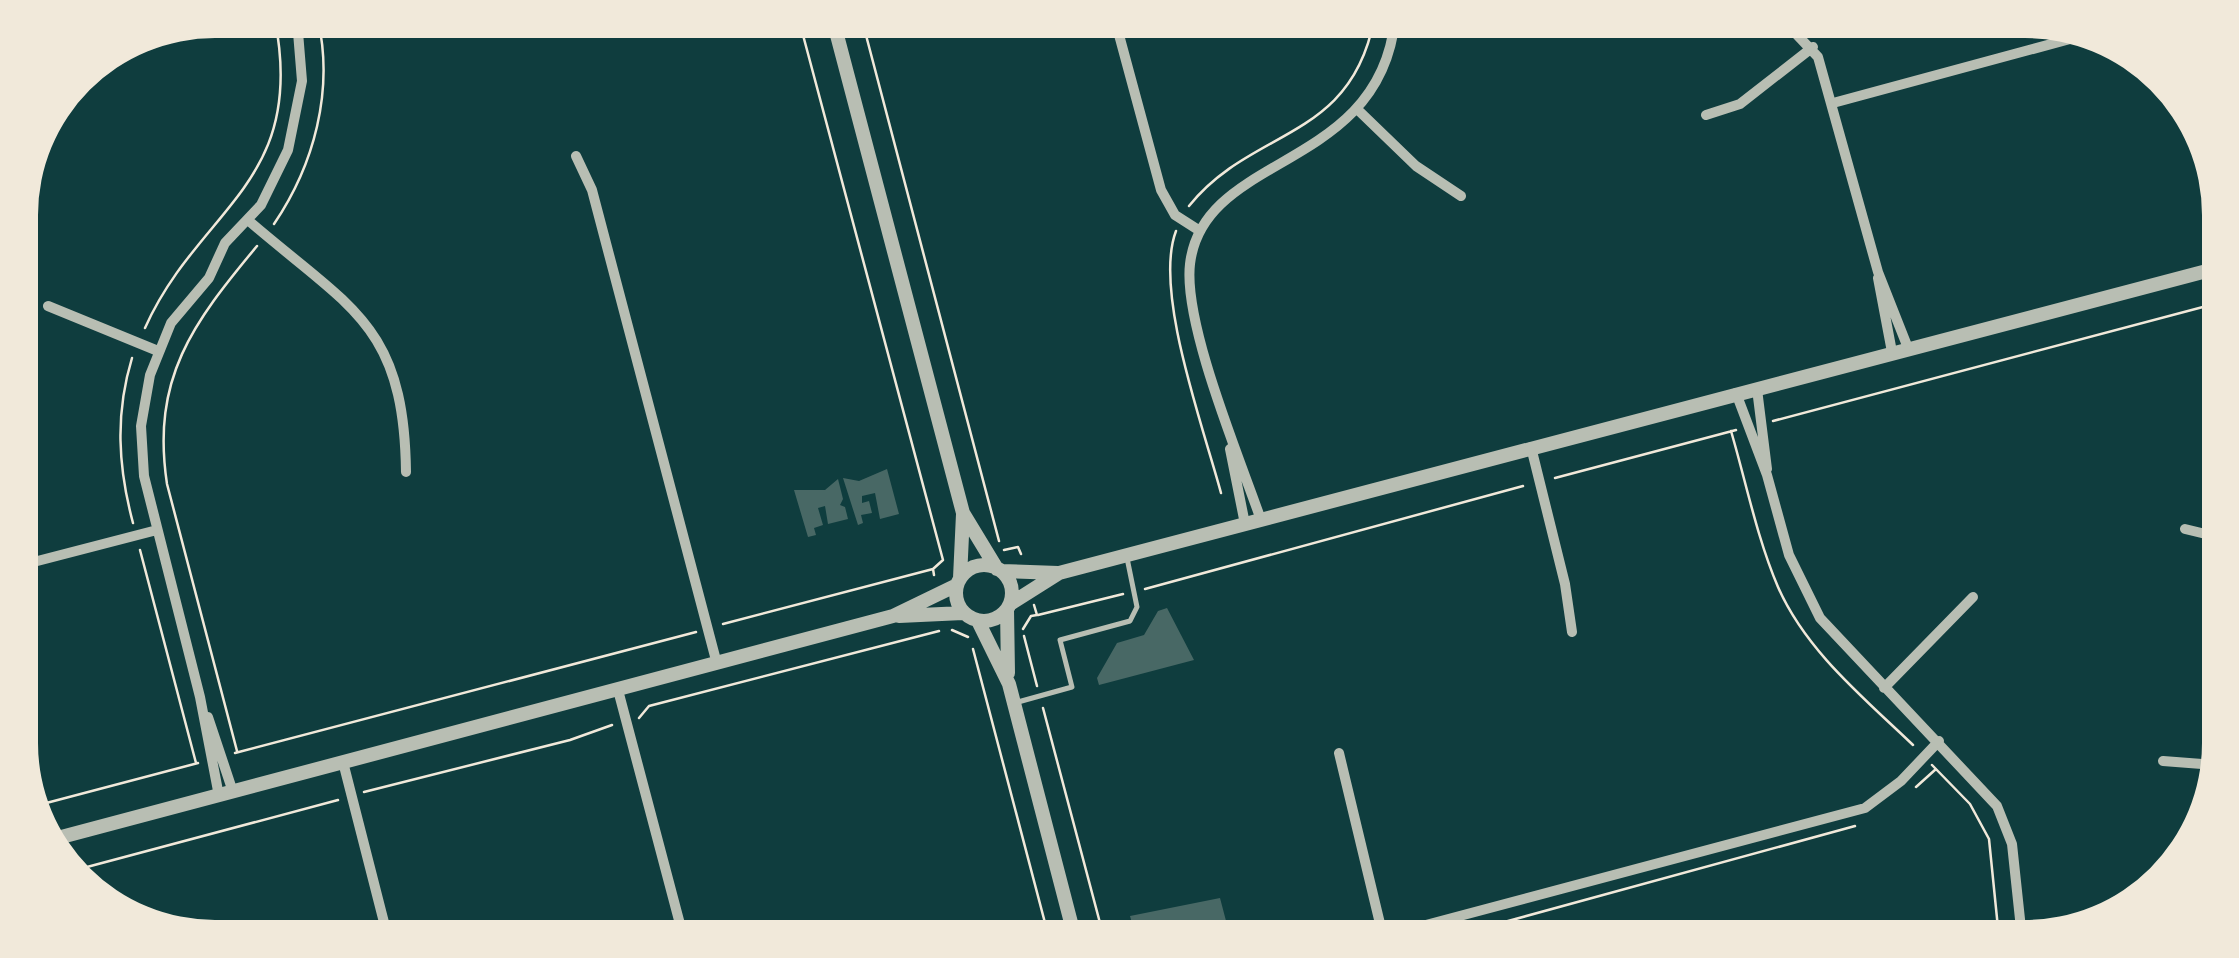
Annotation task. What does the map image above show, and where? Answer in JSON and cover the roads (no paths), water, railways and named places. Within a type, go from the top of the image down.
[{"type":"street","points":[[226,794],[210,760],[200,697],[144,476],[144,400],[158,350],[179,312],[209,278],[225,242],[248,221],[280,172],[295,128],[302,82],[298,38]]},
{"type":"street","points":[[838,38],[963,513],[1011,586],[1008,684]]},
{"type":"street","points":[[1120,38],[1161,190],[1181,220],[1200,231]]},
{"type":"street","points":[[1245,524],[1229,438],[1191,291],[1190,268],[1200,231],[1225,198],[1312,148],[1357,109],[1386,58],[1391,38]]},
{"type":"street","points":[[1803,38],[1813,47],[1833,103],[1878,272],[1892,352]]},
{"type":"street","points":[[1833,103],[2061,41]]},
{"type":"street","points":[[1706,116],[1740,104],[1813,47]]},
{"type":"street","points":[[1357,109],[1416,166],[1462,196]]},
{"type":"street","points":[[576,156],[592,190],[717,664]]},
{"type":"street","points":[[248,221],[353,310],[382,344],[402,406],[406,472]]},
{"type":"street","points":[[1878,272],[1908,348]]},
{"type":"street","points":[[978,621],[994,619],[1030,588],[1059,573],[2202,272]]},
{"type":"street","points":[[48,306],[158,350]]},
{"type":"street","points":[[1757,389],[1764,423],[1767,476]]},
{"type":"street","points":[[1736,393],[1802,588],[1845,648],[1982,786],[2007,827],[2020,920]]},
{"type":"street","points":[[1229,438],[1260,520]]},
{"type":"street","points":[[1530,447],[1565,584],[1572,632]]},
{"type":"street","points":[[963,513],[956,600],[964,613],[978,621],[1008,684],[1071,920]]},
{"type":"street","points":[[38,561],[156,530]]},
{"type":"street","points":[[2186,530],[2202,533]]},
{"type":"street","points":[[64,836],[893,616],[939,594],[981,565],[999,570],[1059,573]]},
{"type":"street","points":[[1884,688],[1974,597]]},
{"type":"street","points":[[893,616],[964,613]]},
{"type":"street","points":[[618,690],[679,920]]},
{"type":"street","points":[[200,697],[224,756],[226,794]]},
{"type":"street","points":[[1444,920],[1864,808],[1901,781],[1939,741]]},
{"type":"street","points":[[1339,753],[1376,920]]},
{"type":"street","points":[[2163,760],[2200,764]]},
{"type":"street","points":[[343,762],[383,920]]},
{"type":"lane","points":[[1014,703],[1072,687],[1060,640],[1130,621],[1138,606],[1126,555]]}]
